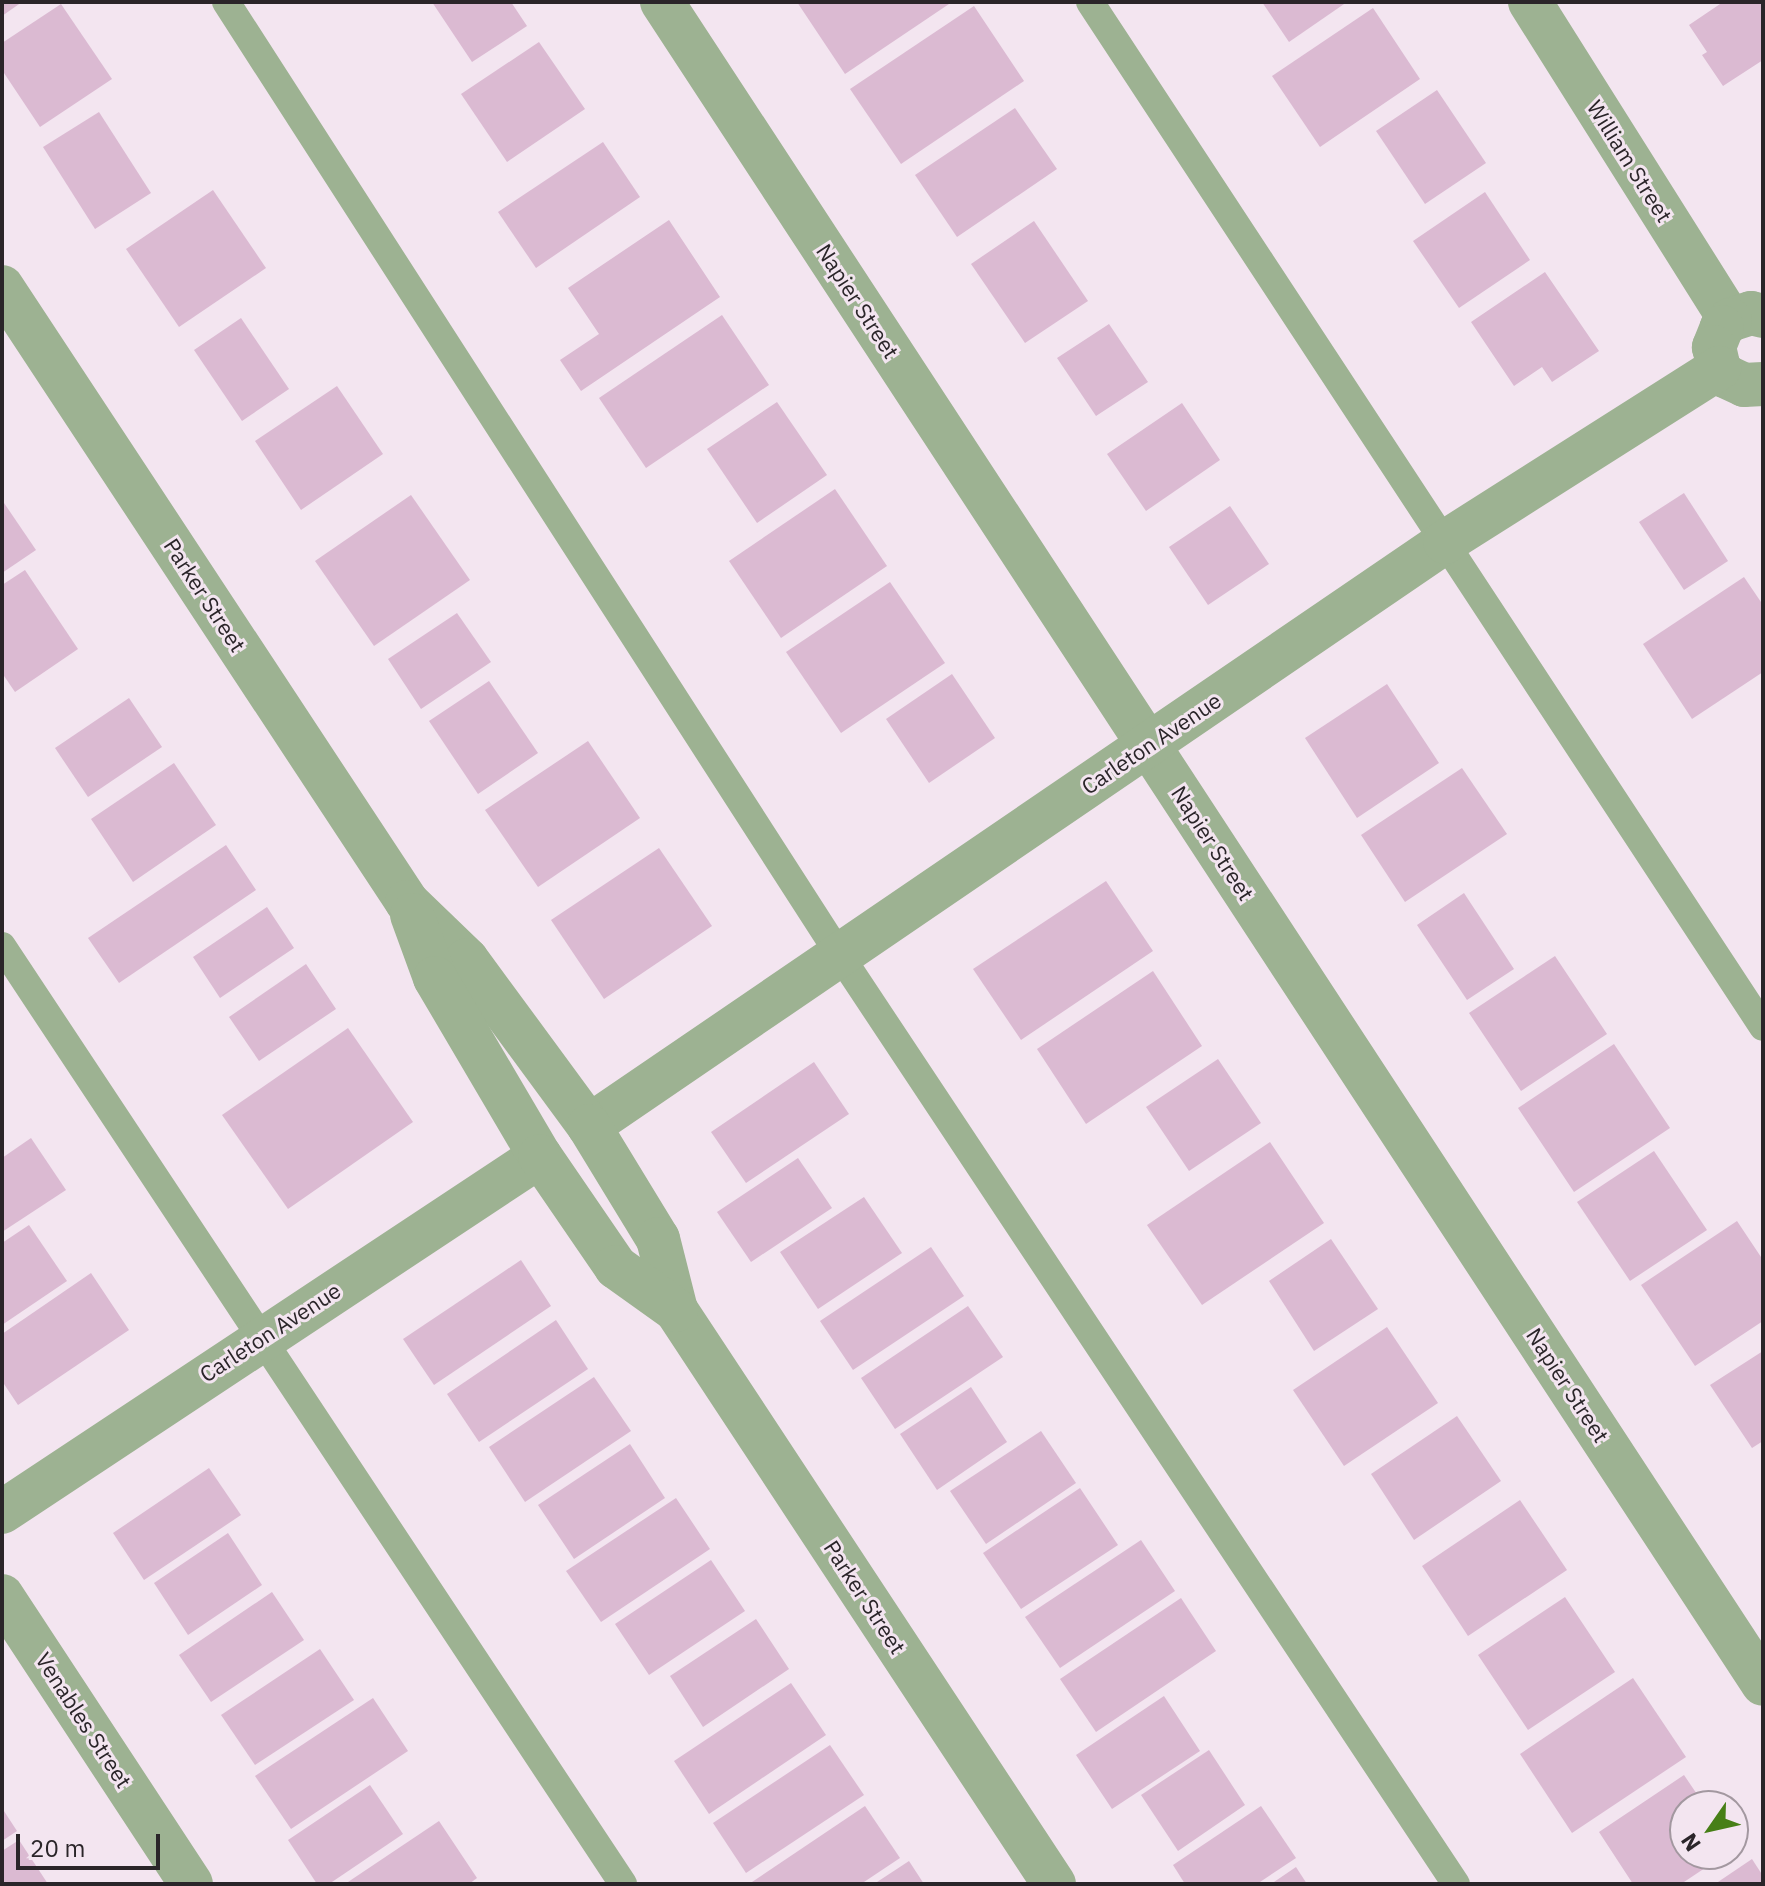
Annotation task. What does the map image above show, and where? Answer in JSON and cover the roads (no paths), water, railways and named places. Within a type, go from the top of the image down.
[{"type":"street","name":"Napier Street","points":[[662,2],[1763,1684]]},
{"type":"street","name":"William Street","points":[[1530,2],[1747,318]]},
{"type":"street","name":"Parker Street","points":[[2,287],[407,902],[467,960],[589,1126],[658,1239],[676,1310],[1054,1884]]},
{"type":"street","points":[[1747,318],[1717,336],[1714,347],[1719,368],[1734,382],[1763,384]]},
{"type":"street","name":"Carleton Avenue","points":[[589,1126],[1445,542],[1719,368]]},
{"type":"street","name":"Parker Street","points":[[407,902],[435,978],[540,1156],[616,1267],[676,1310]]},
{"type":"street","name":"Carleton Avenue","points":[[2,1512],[260,1338],[540,1156]]},
{"type":"street","name":"Venables Street","points":[[2,1596],[191,1884]]},
{"type":"lane","points":[[226,2],[839,954],[1456,1884]]},
{"type":"lane","points":[[1090,2],[1763,1027]]},
{"type":"lane","points":[[2,946],[623,1884]]}]
